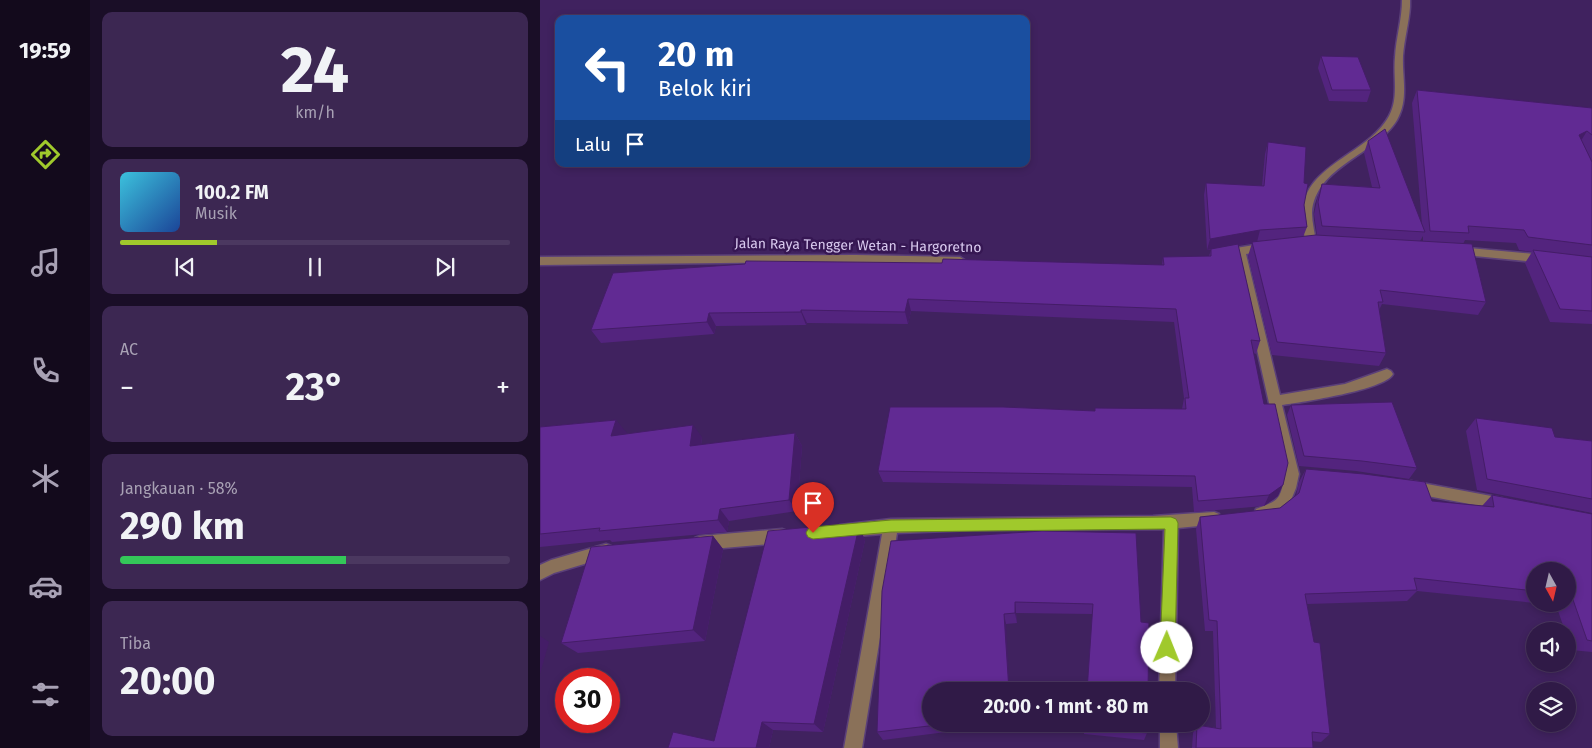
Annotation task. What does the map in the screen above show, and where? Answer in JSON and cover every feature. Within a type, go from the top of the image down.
[{"type":"street","points":[[1298,244],[1316,243],[1306,212],[1310,194],[1323,176],[1381,134],[1392,120],[1399,106],[1401,91],[1399,59],[1406,0]]},
{"type":"street","points":[[1213,256],[1282,246]]},
{"type":"street","points":[[1240,251],[1292,474],[1286,501],[1268,514],[1248,516]]},
{"type":"street","points":[[1446,251],[1503,254],[1552,260]]},
{"type":"street","name":"Jalan Raya Tengger Wetan - Hargoretno","points":[[540,261],[808,258],[973,261]]},
{"type":"street","points":[[1275,401],[1339,392],[1361,386],[1387,374]]},
{"type":"street","points":[[1292,474],[1310,476]]},
{"type":"street","points":[[1395,485],[1434,490],[1518,507]]},
{"type":"street","points":[[832,531],[891,526],[1171,523],[1229,517]]},
{"type":"street","points":[[1167,682],[1171,523]]},
{"type":"street","points":[[854,748],[891,526]]},
{"type":"street","points":[[686,544],[794,535]]},
{"type":"street","points":[[540,573],[551,567],[599,552],[618,550]]},
{"type":"street","points":[[1168,732],[1169,748]]},
{"type":"building","points":[[1321,56],[1358,57],[1371,90],[1332,90]]},
{"type":"building","points":[[1417,90],[1592,108],[1592,135],[1587,131],[1579,135],[1592,162],[1592,245],[1528,237],[1524,230],[1468,226],[1469,233],[1430,231]]},
{"type":"building","points":[[1385,129],[1425,232],[1322,226],[1318,202],[1322,184],[1380,188],[1368,141]]},
{"type":"building","points":[[1268,142],[1306,147],[1304,183],[1308,184],[1304,205],[1307,227],[1260,230],[1210,239],[1206,183],[1264,186]]},
{"type":"building","points":[[1316,235],[1472,244],[1486,302],[1380,290],[1383,302],[1378,302],[1386,353],[1277,342],[1252,242]]},
{"type":"building","points":[[1238,244],[1260,341],[1251,340],[1264,404],[1275,404],[1288,463],[1283,485],[1269,495],[1198,501],[1195,476],[878,471],[890,407],[1003,407],[1095,411],[1095,408],[1186,409],[1185,398],[1189,398],[1176,309],[908,299],[905,312],[801,310],[801,312],[709,313],[707,322],[591,330],[613,273],[745,264],[746,261],[942,263],[943,259],[1164,265],[1163,257],[1211,256],[1211,249]]},
{"type":"building","points":[[1533,250],[1592,257],[1592,311],[1560,309]]},
{"type":"building","points":[[1392,402],[1417,468],[1304,456],[1291,405]]},
{"type":"building","points":[[1476,418],[1552,428],[1555,437],[1592,441],[1592,499],[1487,479]]},
{"type":"building","points":[[616,420],[611,436],[693,425],[690,446],[795,433],[789,500],[720,509],[718,520],[599,531],[600,528],[540,534],[540,427]]},
{"type":"building","points":[[1306,469],[1425,482],[1432,501],[1494,507],[1492,495],[1592,514],[1592,641],[1587,640],[1576,608],[1576,562],[1526,562],[1526,590],[1414,578],[1417,590],[1305,594],[1314,642],[1320,643],[1330,734],[1312,732],[1313,748],[1196,748],[1197,732],[1210,732],[1210,727],[1221,729],[1217,621],[1209,620],[1200,517],[1280,508],[1299,493]]},
{"type":"building","points":[[811,527],[859,527],[814,724],[762,722],[756,748],[668,748],[673,732],[714,741],[768,531]]},
{"type":"building","points":[[1042,531],[1136,533],[1141,622],[1149,623],[1148,682],[1088,682],[1093,604],[1015,602],[1015,613],[1004,614],[1008,682],[922,682],[922,727],[877,732],[882,591],[891,541]]},
{"type":"building","points":[[713,536],[693,630],[561,643],[591,547]]},
{"type":"route","points":[[813,533],[891,526],[1019,523],[1171,523],[1167,648]]}]
